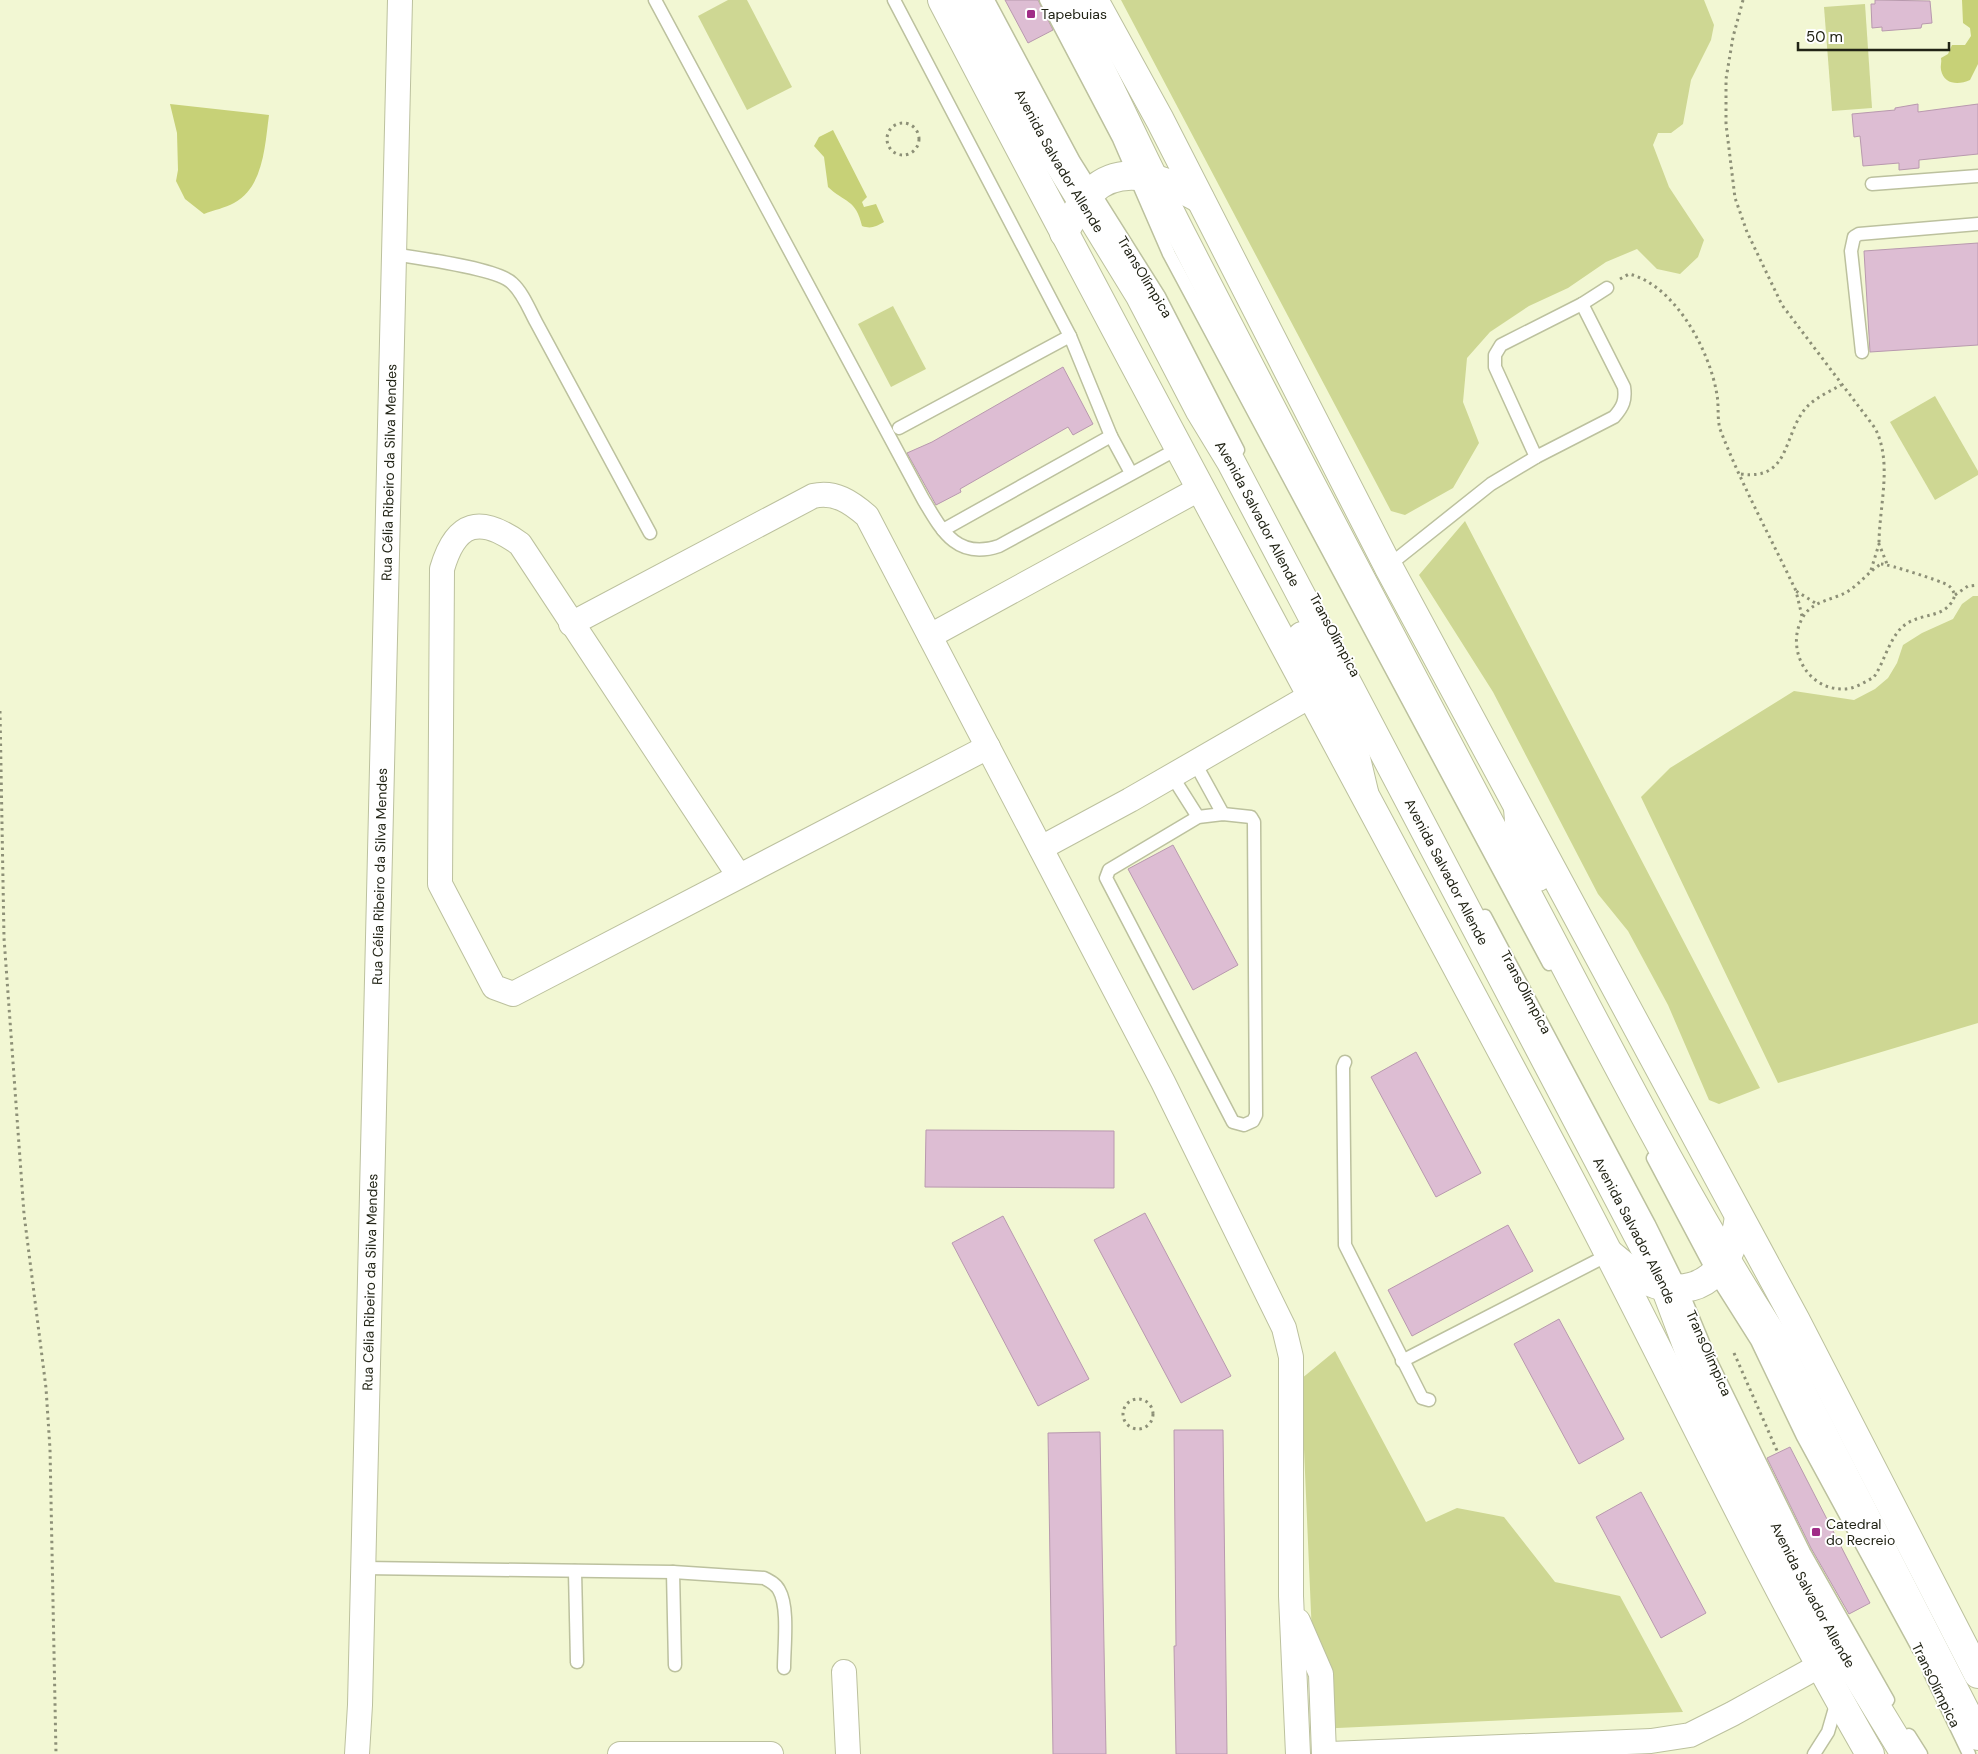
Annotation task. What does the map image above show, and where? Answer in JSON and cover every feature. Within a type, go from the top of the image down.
[{"type":"main road","name":"Avenida Salvador Allende","points":[[942,0],[1064,233],[1610,1254],[1819,1666],[1870,1754]]},
{"type":"main road","name":"Avenida Salvador Allende","points":[[970,0],[1087,197],[1200,411],[1231,462],[1673,1288],[1693,1358],[1800,1574],[1838,1644],[1904,1754]]},
{"type":"main road","points":[[1066,0],[1099,62],[1143,177],[1614,1077],[1720,1266],[1772,1334],[1978,1736]]},
{"type":"main road","points":[[1094,0],[1200,199],[1388,566],[1801,1330],[1978,1674]]},
{"type":"main road","points":[[1064,233],[1087,197],[1116,178],[1143,177],[1175,186],[1200,199]]},
{"type":"main road","points":[[1231,462],[1235,487],[1356,754],[1364,792]]},
{"type":"main road","points":[[1518,808],[1520,834],[1524,849],[1619,1048],[1614,1077]]},
{"type":"main road","points":[[1610,1254],[1646,1280],[1673,1288],[1702,1284],[1720,1266],[1732,1249],[1739,1217]]},
{"type":"street","name":"Rua Célia Ribeiro da Silva Mendes","points":[[357,1754],[400,0]]},
{"type":"street","points":[[930,636],[1201,488]]},
{"type":"street","points":[[572,624],[813,496],[822,494],[852,503],[867,516],[1163,1082],[1286,1335],[1291,1357],[1291,1596],[1298,1754]]},
{"type":"street","points":[[739,876],[520,544],[505,533],[494,528],[471,528],[456,536],[448,548],[442,569],[440,884],[494,987],[513,994],[988,747]]},
{"type":"street","points":[[1041,848],[1172,776],[1312,695]]},
{"type":"street","points":[[1291,1596],[1297,1619],[1321,1674],[1324,1754]]},
{"type":"street","points":[[1330,1754],[1651,1741],[1690,1734],[1732,1714],[1819,1666]]},
{"type":"street","points":[[844,1672],[848,1754]]},
{"type":"street","points":[[620,1754],[771,1754]]},
{"type":"lane","points":[[655,0],[923,499],[943,530],[959,546],[969,550],[984,551],[999,546],[1179,448]]},
{"type":"lane","points":[[894,0],[1070,336],[1111,436],[1131,473]]},
{"type":"lane","name":"TransOlímpica","points":[[988,0],[1074,161],[1087,197],[1159,296],[1348,660],[1446,843]]},
{"type":"lane","points":[[1046,0],[1113,127],[1143,177],[1169,254],[1554,974]]},
{"type":"lane","points":[[1872,184],[1978,176]]},
{"type":"lane","points":[[1862,352],[1851,251],[1854,237],[1859,234],[1978,224]]},
{"type":"lane","points":[[393,254],[492,274],[511,281],[532,314],[650,534]]},
{"type":"lane","points":[[1536,457],[1494,367],[1495,355],[1501,345],[1582,304],[1607,288]]},
{"type":"lane","points":[[1388,566],[1491,484],[1536,457],[1614,417],[1622,408],[1626,398],[1624,387],[1582,304]]},
{"type":"lane","points":[[898,428],[1070,336]]},
{"type":"lane","points":[[943,530],[1111,436]]},
{"type":"lane","points":[[1195,763],[1222,814]]},
{"type":"lane","points":[[1172,776],[1198,817]]},
{"type":"lane","points":[[1222,814],[1241,814],[1250,817],[1254,822],[1256,1115],[1254,1120],[1244,1125],[1233,1122],[1106,878],[1109,870],[1198,817],[1222,814]]},
{"type":"lane","name":"TransOlímpica","points":[[1479,904],[1649,1224],[1673,1288],[1804,1552],[1895,1713],[1921,1754]]},
{"type":"lane","points":[[1345,1062],[1343,1067],[1345,1245],[1422,1398],[1429,1400]]},
{"type":"lane","name":"TransOlímpica","points":[[1648,1150],[1720,1266],[1804,1437],[1923,1657],[1969,1754]]},
{"type":"lane","points":[[1402,1361],[1610,1254]]},
{"type":"lane","points":[[363,1568],[672,1572],[755,1577],[774,1583],[782,1597],[784,1613],[784,1668]]},
{"type":"lane","points":[[575,1571],[577,1662]]},
{"type":"lane","points":[[672,1572],[675,1665]]},
{"type":"lane","points":[[1814,1754],[1828,1732],[1838,1699]]},
{"type":"path","points":[[1743,0],[1733,37],[1726,79],[1726,124],[1735,198],[1747,232],[1782,305],[1875,428],[1881,440],[1884,452],[1883,493],[1879,544],[1871,571]]},
{"type":"path","points":[[899,124],[913,127],[919,141],[914,151],[904,155],[894,152],[890,148],[887,139],[891,129],[899,124]]},
{"type":"path","points":[[1607,288],[1629,274],[1642,277],[1661,291],[1681,313],[1696,337],[1710,365],[1717,395],[1719,426],[1796,592],[1802,617],[1797,652],[1803,668],[1818,681],[1833,688],[1844,690],[1874,677],[1891,643],[1907,623],[1947,609],[1954,595],[1968,586],[1978,585]]},
{"type":"path","points":[[1741,474],[1753,476],[1764,474],[1776,465],[1786,450],[1805,410],[1841,385]]},
{"type":"path","points":[[1879,544],[1887,564]]},
{"type":"path","points":[[1802,617],[1817,604],[1846,593],[1881,564],[1887,564],[1948,585],[1954,595]]},
{"type":"path","points":[[1796,592],[1817,604]]},
{"type":"path","points":[[0,711],[2,938],[24,1214],[46,1388],[50,1449],[56,1754]]},
{"type":"path","points":[[1734,1353],[1778,1453]]},
{"type":"path","points":[[1136,1399],[1145,1401],[1152,1409],[1150,1423],[1142,1429],[1128,1426],[1123,1418],[1124,1408],[1130,1401],[1136,1399]]},
{"type":"shaded area","points":[[728,0],[747,0],[792,87],[747,110],[698,16]]},
{"type":"shaded area","points":[[1121,0],[1704,0],[1714,25],[1711,40],[1691,80],[1683,124],[1671,133],[1658,133],[1653,145],[1669,187],[1704,240],[1698,257],[1680,274],[1657,269],[1637,249],[1606,262],[1568,288],[1529,306],[1490,332],[1467,358],[1463,402],[1479,443],[1453,488],[1405,515],[1391,511]]},
{"type":"shaded area","points":[[1962,0],[1978,0],[1978,64],[1970,80],[1957,83],[1945,79],[1941,68],[1941,58],[1948,54],[1952,45],[1965,45],[1971,36],[1970,28],[1963,23]]},
{"type":"shaded area","points":[[1865,4],[1872,108],[1832,111],[1824,7]]},
{"type":"shaded area","points":[[170,104],[269,115],[261,164],[252,187],[244,196],[231,205],[204,214],[185,199],[176,181],[178,170],[177,133]]},
{"type":"shaded area","points":[[833,130],[867,197],[862,202],[864,207],[876,204],[884,222],[871,227],[862,226],[860,217],[853,206],[828,187],[824,157],[814,146],[819,137]]},
{"type":"shaded area","points":[[893,306],[926,369],[891,387],[858,324]]},
{"type":"shaded area","points":[[1935,396],[1978,471],[1978,475],[1935,500],[1890,422]]},
{"type":"shaded area","points":[[1465,521],[1760,1088],[1719,1104],[1709,1100],[1668,1005],[1628,931],[1598,894],[1493,692],[1419,575]]},
{"type":"shaded area","points":[[1973,596],[1978,596],[1978,1023],[1778,1083],[1641,797],[1670,768],[1794,691],[1854,700],[1875,689],[1888,678],[1897,663],[1903,645],[1922,633],[1953,619],[1962,604]]},
{"type":"shaded area","points":[[1335,1351],[1426,1522],[1457,1508],[1504,1517],[1555,1582],[1620,1596],[1683,1712],[1316,1729],[1301,1379]]},
{"type":"building","name":"Tapebuias","points":[[1005,0],[1038,0],[1053,30],[1028,43]]},
{"type":"building","points":[[1875,0],[1930,1],[1932,23],[1922,24],[1921,28],[1882,31],[1882,27],[1872,28],[1871,4],[1875,4]]},
{"type":"building","points":[[1918,104],[1918,112],[1978,104],[1978,154],[1919,160],[1919,168],[1899,170],[1899,163],[1863,166],[1860,136],[1854,137],[1852,114],[1895,110],[1895,108]]},
{"type":"building","points":[[1978,243],[1978,345],[1870,352],[1864,251]]},
{"type":"building","points":[[1063,367],[1093,424],[1073,435],[1068,427],[960,489],[961,492],[936,505],[907,453],[932,442]]},
{"type":"building","points":[[1173,845],[1238,965],[1193,990],[1128,869]]},
{"type":"building","points":[[1416,1052],[1481,1173],[1436,1197],[1371,1077]]},
{"type":"building","points":[[926,1130],[1114,1131],[1114,1188],[925,1187]]},
{"type":"building","points":[[1145,1213],[1231,1376],[1181,1403],[1094,1240]]},
{"type":"building","points":[[1003,1216],[1089,1379],[1038,1406],[952,1243]]},
{"type":"building","points":[[1508,1225],[1533,1271],[1412,1336],[1388,1290]]},
{"type":"building","points":[[1559,1319],[1624,1439],[1579,1464],[1514,1344]]},
{"type":"building","points":[[1174,1430],[1223,1430],[1227,1754],[1176,1754]]},
{"type":"building","points":[[1100,1432],[1106,1754],[1053,1754],[1048,1433]]},
{"type":"building","name":"Catedral do Recreio","points":[[1790,1447],[1870,1603],[1849,1614],[1811,1548],[1767,1458]]},
{"type":"building","points":[[1641,1492],[1706,1613],[1661,1638],[1596,1517]]},
{"type":"place","name":"Tapebuias","points":[[1031,14]]},
{"type":"place","name":"Catedral do Recreio","points":[[1816,1532]]}]
